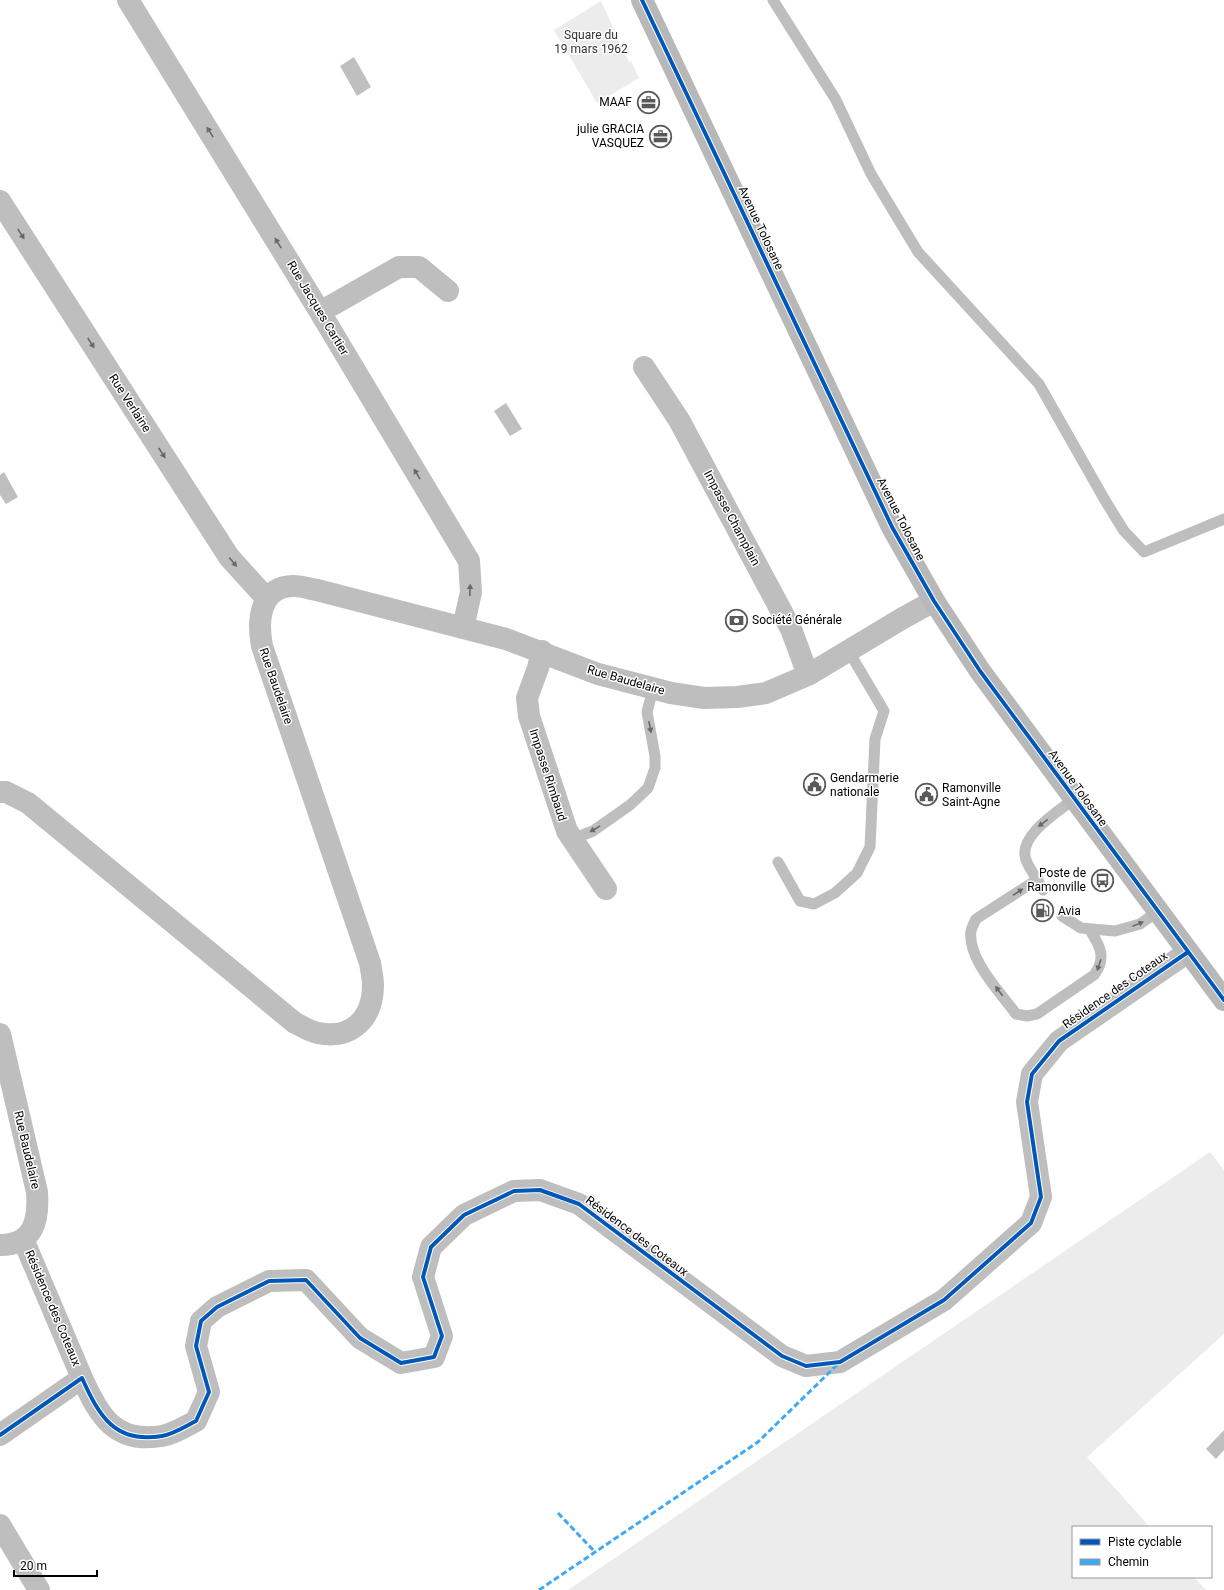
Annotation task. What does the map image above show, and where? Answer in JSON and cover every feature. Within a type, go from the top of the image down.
[{"type":"main road","name":"Avenue Tolosane","points":[[642,0],[892,527],[934,601],[980,671],[1157,912],[1224,1000]]},
{"type":"street","name":"Rue Jacques Cartier","points":[[128,0],[320,312],[469,561],[471,592],[462,628]]},
{"type":"street","name":"Rue Verlaine","points":[[0,201],[229,557],[267,598]]},
{"type":"street","points":[[320,312],[399,267],[419,267],[448,291]]},
{"type":"street","name":"Impasse Champlain","points":[[644,367],[679,420],[788,622],[808,675]]},
{"type":"street","name":"Rue Baudelaire","points":[[0,792],[6,792],[28,803],[295,1023],[317,1033],[338,1034],[354,1028],[364,1019],[370,1005],[373,985],[370,964],[262,646],[259,630],[260,612],[267,598],[278,590],[295,586],[317,590],[506,638],[598,674],[653,689],[704,698],[737,697],[766,693],[808,675],[848,650],[934,601]]},
{"type":"street","name":"Impasse Rimbaud","points":[[542,651],[538,668],[526,698],[529,716],[567,831],[606,889]]},
{"type":"street","name":"Résidence des Coteaux","points":[[23,1239],[94,1404],[116,1430],[139,1438],[164,1436],[196,1421],[209,1392],[196,1346],[200,1321],[217,1307],[269,1281],[306,1280],[360,1338],[401,1363],[434,1357],[442,1336],[423,1277],[430,1247],[464,1215],[514,1191],[540,1190],[579,1204],[782,1356],[806,1366],[840,1362],[944,1300],[1032,1223],[1041,1197],[1027,1102],[1032,1074],[1059,1041],[1188,952]]},
{"type":"street","name":"Rue Baudelaire","points":[[0,1034],[37,1192],[38,1212],[34,1228],[23,1239]]},
{"type":"street","points":[[0,1245],[8,1245],[23,1239]]},
{"type":"street","name":"Résidence des Coteaux","points":[[0,1435],[82,1378]]},
{"type":"street","points":[[0,1525],[40,1590]]},
{"type":"lane","points":[[773,0],[836,100],[871,174],[918,252],[1039,384],[1124,531],[1144,552],[1224,518]]},
{"type":"lane","points":[[778,862],[800,901],[814,904],[835,893],[857,873],[870,847],[875,739],[884,712],[848,650]]},
{"type":"lane","points":[[572,839],[593,831],[630,805],[648,788],[655,768],[655,756],[647,712],[653,689]]},
{"type":"lane","points":[[1044,890],[1026,858],[1027,844],[1036,829],[1074,799]]},
{"type":"lane","points":[[1038,879],[976,919],[971,931],[972,944],[978,963],[1016,1014],[1027,1016],[1037,1014],[1094,975],[1099,969],[1101,947],[1090,930]]},
{"type":"lane","points":[[1062,916],[1081,928],[1090,930],[1115,931],[1140,924],[1157,912]]},
{"type":"green space","name":"Square du 19 mars 1962","points":[[601,1],[629,62],[631,61],[639,78],[597,103],[554,30]]},
{"type":"green space","points":[[1210,1152],[1224,1170],[1224,1334],[1087,1457],[1149,1526],[1072,1526],[1072,1578],[1195,1578],[1206,1590],[568,1590]]},
{"type":"shaded area","points":[[354,57],[371,87],[357,96],[340,66]]},
{"type":"shaded area","points":[[506,403],[522,429],[510,436],[494,411]]},
{"type":"shaded area","points":[[4,472],[18,497],[6,504],[0,495],[0,475]]},
{"type":"shaded area","points":[[1224,1430],[1224,1450],[1216,1459],[1206,1449]]},
{"type":"marked path","points":[[539,1590],[758,1442],[840,1362]]},
{"type":"marked path","points":[[558,1513],[595,1552]]},
{"type":"cycle path","points":[[642,0],[892,527],[934,601],[980,671],[1224,1000]]},
{"type":"cycle path","points":[[0,1435],[82,1378],[88,1392],[102,1415],[111,1424],[132,1436],[162,1436],[175,1432],[196,1421],[209,1392],[196,1346],[201,1321],[217,1307],[269,1281],[306,1280],[360,1338],[401,1363],[434,1357],[442,1336],[423,1277],[431,1247],[464,1215],[514,1191],[540,1190],[579,1204],[782,1356],[806,1366],[840,1362],[944,1300],[1031,1223],[1041,1197],[1027,1102],[1032,1074],[1059,1041],[1188,952]]},
{"type":"place","name":"MAAF","points":[[648,102]]},
{"type":"place","name":"julie GRACIA VASQUEZ","points":[[660,136]]},
{"type":"place","name":"Société Générale","points":[[737,620]]},
{"type":"place","name":"Gendarmerie nationale","points":[[814,785]]},
{"type":"place","name":"Ramonville Saint-Agne","points":[[926,795]]},
{"type":"place","name":"Poste de Ramonville","points":[[1102,880]]},
{"type":"place","name":"Avia","points":[[1043,911]]}]
